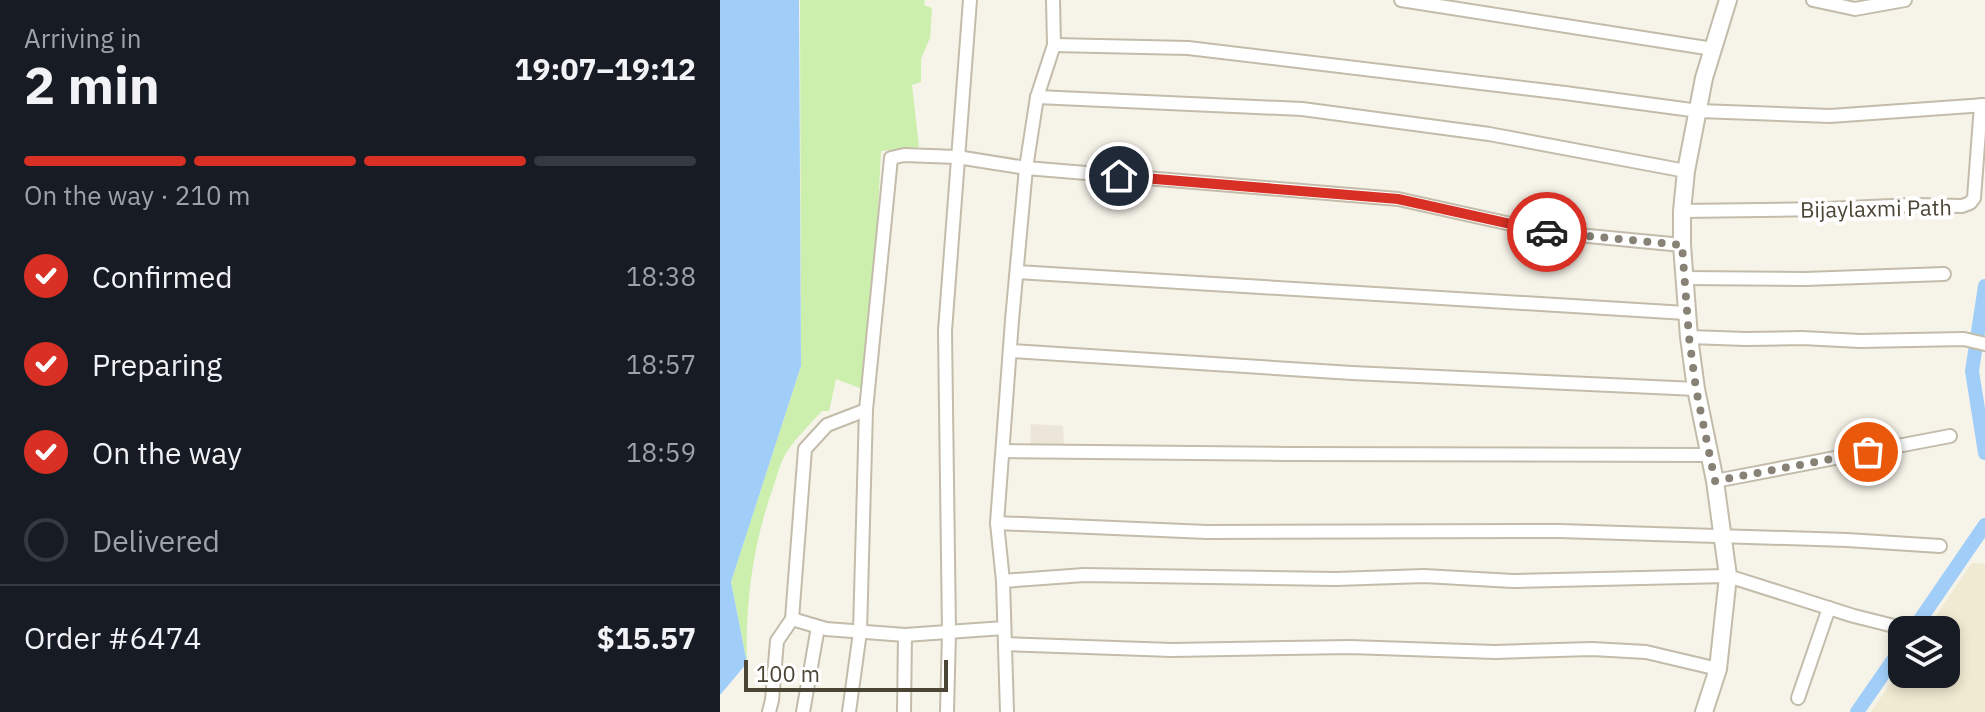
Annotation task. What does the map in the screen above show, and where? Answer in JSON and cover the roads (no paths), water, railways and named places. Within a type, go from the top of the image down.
[{"type":"street","points":[[947,712],[949,632],[945,331],[970,0]]},
{"type":"street","points":[[1007,712],[1003,581],[997,523],[1026,168],[1037,97],[1054,45],[1053,0]]},
{"type":"street","points":[[1401,0],[1713,49]]},
{"type":"street","points":[[1704,712],[1718,669],[1728,576],[1715,481],[1689,337],[1682,211],[1686,171],[1704,78],[1728,0]]},
{"type":"street","points":[[1813,0],[1855,4],[1905,0]]},
{"type":"street","points":[[1054,45],[1188,48],[1699,111],[1830,116],[1983,105]]},
{"type":"street","points":[[1037,97],[1302,109],[1489,134],[1686,171]]},
{"type":"street","name":"Bijaylaxmi Path","points":[[1682,211],[1962,206],[1974,198],[1983,105]]},
{"type":"street","points":[[849,712],[860,632],[866,410],[891,158],[904,155],[957,157],[1026,168],[1398,199],[1547,232],[1682,245]]},
{"type":"street","points":[[1017,272],[1686,313]]},
{"type":"street","points":[[1684,278],[1805,279],[1944,274]]},
{"type":"street","points":[[1689,337],[1860,341],[1964,339],[1984,344]]},
{"type":"street","points":[[1011,351],[1352,373],[1696,389]]},
{"type":"street","points":[[769,712],[777,641],[792,619],[805,449],[827,425],[866,410]]},
{"type":"street","points":[[1715,481],[1950,436]]},
{"type":"street","points":[[1004,451],[1709,455]]},
{"type":"street","points":[[997,523],[1207,532],[1559,531],[1722,535],[1940,546]]},
{"type":"street","points":[[1003,581],[1084,575],[1336,579],[1424,576],[1513,581],[1728,576],[1888,625]]},
{"type":"street","points":[[1798,698],[1829,608]]},
{"type":"street","points":[[792,619],[826,629],[905,635],[1004,628]]},
{"type":"street","points":[[803,712],[818,627]]},
{"type":"street","points":[[904,712],[905,635]]},
{"type":"street","points":[[1005,644],[1172,650],[1350,647],[1495,652],[1592,649],[1646,652],[1718,669]]},
{"type":"water","points":[[720,0],[799,0],[801,366],[731,582],[747,663],[720,695]]},
{"type":"waterway","points":[[1985,286],[1972,371],[1985,453]]},
{"type":"waterway","points":[[1923,616],[1985,525]]},
{"type":"waterway","points":[[1857,712],[1888,667]]}]
